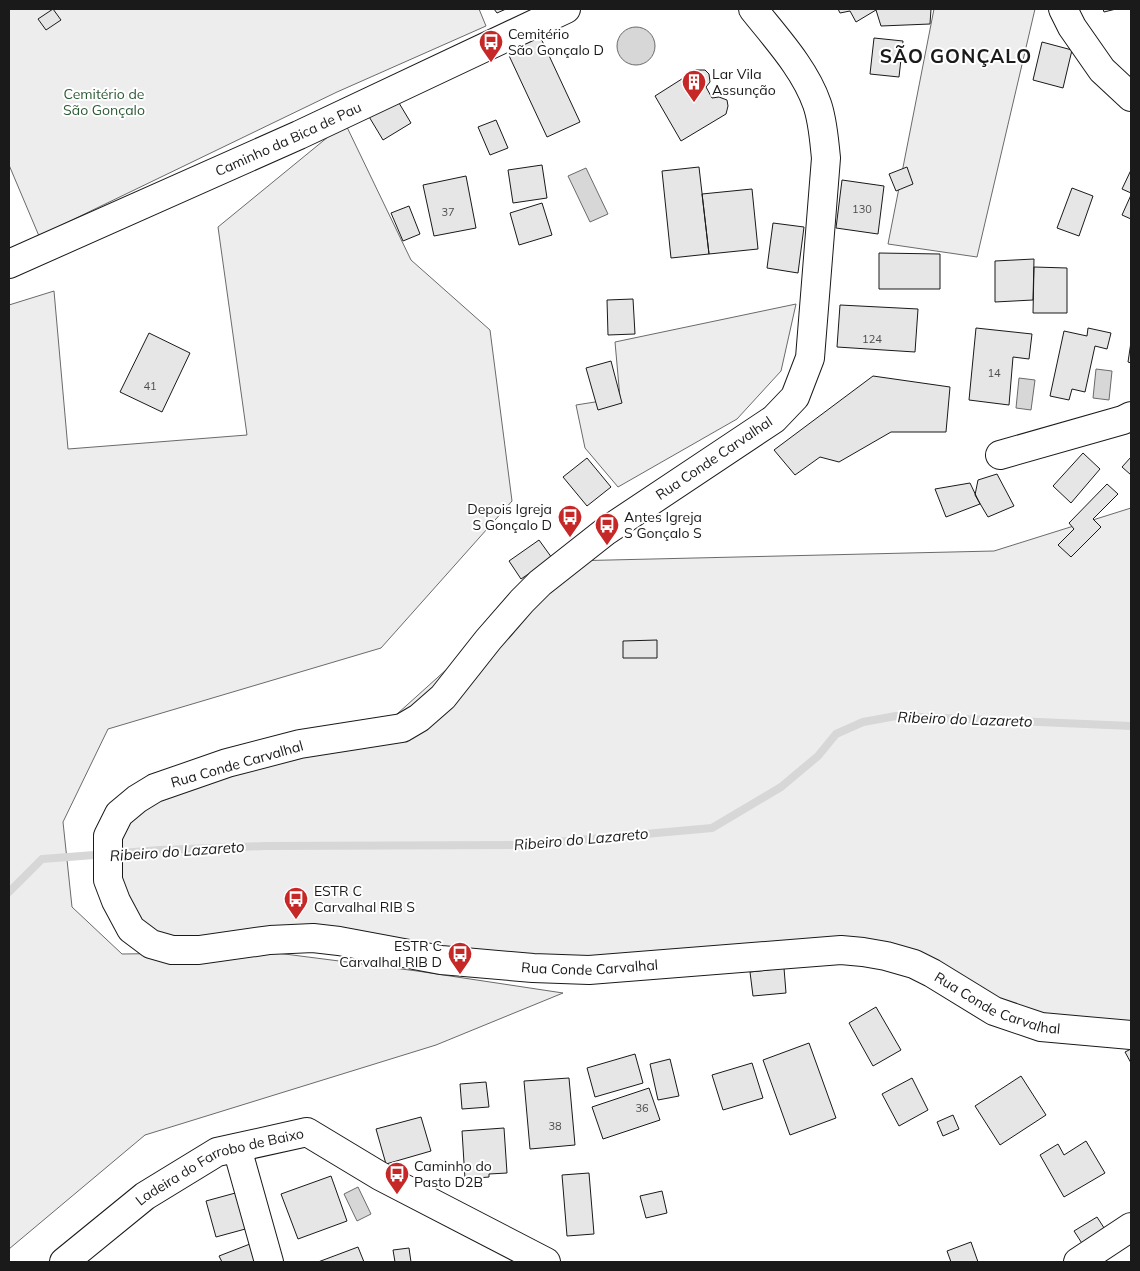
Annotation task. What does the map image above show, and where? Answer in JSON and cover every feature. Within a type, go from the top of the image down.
[{"type":"main road","name":"Caminho da Bica de Pau","points":[[9,264],[308,131],[566,9]]},
{"type":"main road","name":"Rua Conde Carvalhal","points":[[753,9],[794,62],[817,104],[826,158],[810,358],[795,397],[774,419],[606,531],[540,583],[488,640],[444,697],[419,718],[402,728],[300,744],[228,763],[155,788],[137,799],[119,814],[108,836],[108,880],[116,902],[131,929],[151,944],[172,950],[199,950],[270,940],[313,938],[441,960],[534,968],[589,970],[841,950],[862,952],[914,964],[994,1011],[1041,1027],[1131,1035]]},
{"type":"main road","points":[[1063,9],[1072,27],[1102,70],[1131,97]]},
{"type":"main road","points":[[1000,455],[1123,420],[1131,416]]},
{"type":"main road","name":"Ladeira do Farrobo de Baixo","points":[[64,1262],[145,1196],[217,1152],[307,1132],[380,1176],[546,1262]]},
{"type":"main road","points":[[237,1148],[269,1262]]},
{"type":"main road","points":[[1078,1262],[1131,1227]]},
{"type":"shaded area","name":"Cemitério de São Gonçalo","points":[[9,9],[479,9],[486,26],[337,92],[39,236],[9,165]]},
{"type":"shaded area","points":[[934,9],[1035,9],[977,257],[888,244]]},
{"type":"shaded area","points":[[636,27],[649,33],[655,46],[649,59],[636,65],[623,59],[617,46],[623,33]]},
{"type":"shaded area","points":[[345,123],[411,260],[490,330],[512,501],[381,648],[108,729],[63,822],[72,907],[122,954],[269,952],[417,971],[563,993],[436,1045],[145,1135],[9,1249],[9,305],[54,291],[68,449],[247,435],[218,227]]},
{"type":"shaded area","points":[[586,168],[608,214],[590,222],[568,176]]},
{"type":"shaded area","points":[[796,304],[781,371],[737,419],[618,487],[585,448],[576,405],[620,398],[615,342]]},
{"type":"shaded area","points":[[1096,369],[1112,371],[1109,400],[1093,398]]},
{"type":"shaded area","points":[[1019,378],[1035,380],[1031,410],[1016,408]]},
{"type":"shaded area","points":[[1131,508],[1131,1035],[1041,1027],[886,956],[635,968],[396,952],[172,950],[116,901],[119,814],[137,799],[377,732],[567,561],[994,551]]},
{"type":"shaded area","points":[[358,1187],[371,1214],[357,1221],[344,1194]]},
{"type":"building","points":[[53,9],[61,20],[46,30],[38,19]]},
{"type":"building","points":[[494,9],[506,9],[497,13]]},
{"type":"building","points":[[838,9],[931,9],[930,24],[881,26],[876,10],[856,22],[850,11],[840,13]]},
{"type":"building","points":[[1103,9],[1116,9],[1104,12]]},
{"type":"building","points":[[538,32],[580,122],[547,137],[505,47]]},
{"type":"building","points":[[874,38],[903,41],[899,77],[870,74]]},
{"type":"building","points":[[1042,42],[1072,50],[1063,88],[1033,80]]},
{"type":"building","name":"Lar Vila Assunção","points":[[696,70],[705,70],[709,74],[710,82],[706,87],[712,98],[719,97],[727,100],[728,106],[726,114],[681,141],[655,96]]},
{"type":"building","points":[[396,98],[411,123],[383,140],[368,115]]},
{"type":"building","points":[[496,120],[508,148],[490,155],[478,127]]},
{"type":"building","points":[[542,165],[547,198],[513,203],[508,170]]},
{"type":"building","points":[[699,167],[709,254],[671,258],[662,171]]},
{"type":"building","points":[[907,167],[913,184],[896,191],[889,174]]},
{"type":"building","points":[[1131,170],[1131,193],[1122,189]]},
{"type":"building","points":[[466,176],[476,228],[434,236],[423,185]]},
{"type":"building","points":[[842,180],[884,186],[878,234],[836,228]]},
{"type":"building","points":[[1072,188],[1093,196],[1079,236],[1057,228]]},
{"type":"building","points":[[752,189],[758,249],[709,254],[702,194]]},
{"type":"building","points":[[1131,195],[1131,219],[1122,215]]},
{"type":"building","points":[[542,203],[552,235],[519,245],[510,213]]},
{"type":"building","points":[[409,206],[420,234],[403,241],[391,213]]},
{"type":"building","points":[[773,223],[804,227],[798,273],[767,268]]},
{"type":"building","points":[[879,253],[940,254],[940,289],[879,289]]},
{"type":"building","points":[[1034,259],[1033,300],[995,302],[995,261]]},
{"type":"building","points":[[1034,267],[1067,268],[1067,313],[1033,313]]},
{"type":"building","points":[[633,299],[635,334],[608,335],[607,300]]},
{"type":"building","points":[[840,305],[918,309],[915,352],[837,347]]},
{"type":"building","points":[[976,328],[1032,334],[1029,359],[1013,357],[1009,405],[969,400]]},
{"type":"building","points":[[1088,328],[1111,333],[1107,349],[1095,346],[1085,392],[1072,389],[1069,400],[1050,396],[1064,331],[1087,336]]},
{"type":"building","points":[[149,333],[190,353],[162,412],[120,392]]},
{"type":"building","points":[[1131,342],[1131,363],[1128,362]]},
{"type":"building","points":[[611,361],[622,403],[598,410],[586,368]]},
{"type":"building","points":[[873,376],[950,387],[946,432],[891,432],[839,462],[820,457],[795,475],[774,450]]},
{"type":"building","points":[[1083,453],[1100,469],[1071,503],[1053,486]]},
{"type":"building","points":[[1131,457],[1131,475],[1122,467]]},
{"type":"building","points":[[587,458],[611,487],[587,506],[563,477]]},
{"type":"building","points":[[997,474],[1014,506],[988,517],[975,495],[978,480]]},
{"type":"building","points":[[970,483],[980,504],[946,517],[935,489]]},
{"type":"building","points":[[1107,484],[1118,494],[1093,519],[1101,527],[1071,557],[1058,545],[1074,529],[1069,523]]},
{"type":"building","points":[[539,540],[552,558],[521,579],[509,561]]},
{"type":"building","points":[[657,640],[657,658],[623,658],[623,641]]},
{"type":"building","points":[[784,968],[786,993],[753,996],[750,972]]},
{"type":"building","points":[[876,1007],[901,1050],[873,1066],[849,1023]]},
{"type":"building","points":[[809,1043],[836,1118],[790,1135],[763,1060]]},
{"type":"building","points":[[1131,1049],[1131,1063],[1125,1052]]},
{"type":"building","points":[[635,1054],[643,1083],[595,1097],[587,1068]]},
{"type":"building","points":[[670,1059],[679,1096],[658,1100],[650,1064]]},
{"type":"building","points":[[752,1063],[763,1098],[723,1110],[712,1075]]},
{"type":"building","points":[[1021,1076],[1046,1115],[1000,1145],[975,1106]]},
{"type":"building","points":[[569,1078],[575,1145],[530,1149],[524,1081]]},
{"type":"building","points":[[912,1078],[928,1110],[899,1126],[882,1094]]},
{"type":"building","points":[[486,1082],[489,1107],[462,1109],[460,1084]]},
{"type":"building","points":[[649,1088],[660,1120],[603,1139],[592,1107]]},
{"type":"building","points":[[953,1115],[959,1129],[943,1136],[937,1122]]},
{"type":"building","points":[[421,1117],[431,1151],[386,1164],[376,1129]]},
{"type":"building","points":[[504,1128],[507,1173],[489,1174],[489,1177],[465,1179],[462,1131]]},
{"type":"building","points":[[1086,1141],[1105,1173],[1064,1197],[1040,1155],[1058,1144],[1064,1155]]},
{"type":"building","points":[[589,1173],[594,1234],[567,1236],[562,1175]]},
{"type":"building","points":[[331,1176],[347,1221],[298,1239],[281,1194]]},
{"type":"building","points":[[662,1191],[667,1213],[646,1218],[640,1196]]},
{"type":"building","points":[[239,1192],[249,1228],[216,1237],[206,1201]]},
{"type":"building","points":[[1097,1217],[1108,1234],[1085,1248],[1074,1231]]},
{"type":"building","points":[[971,1242],[978,1262],[951,1262],[947,1251]]},
{"type":"building","points":[[250,1244],[257,1262],[222,1262],[219,1256]]},
{"type":"building","points":[[358,1247],[364,1262],[318,1262]]},
{"type":"building","points":[[409,1248],[411,1262],[395,1262],[393,1250]]},
{"type":"waterway","name":"Ribeiro do Lazareto","points":[[9,892],[42,859],[160,850],[265,846],[523,845],[712,828],[781,787],[818,756],[836,734],[863,722],[896,716],[1131,726]]},
{"type":"place","name":"Cemitério São Gonçalo D","points":[[491,63]]},
{"type":"place","name":"Lar Vila Assunção","points":[[694,103]]},
{"type":"place","name":"Depois Igreja S Gonçalo D","points":[[570,538]]},
{"type":"place","name":"Antes Igreja S Gonçalo S","points":[[607,546]]},
{"type":"place","name":"ESTR C Carvalhal RIB S","points":[[296,920]]},
{"type":"place","name":"ESTR C Carvalhal RIB D","points":[[460,975]]},
{"type":"place","name":"Caminho do Pasto D2B","points":[[397,1195]]},
{"type":"district","name":"SÃO GONÇALO","points":[[956,56]]}]
